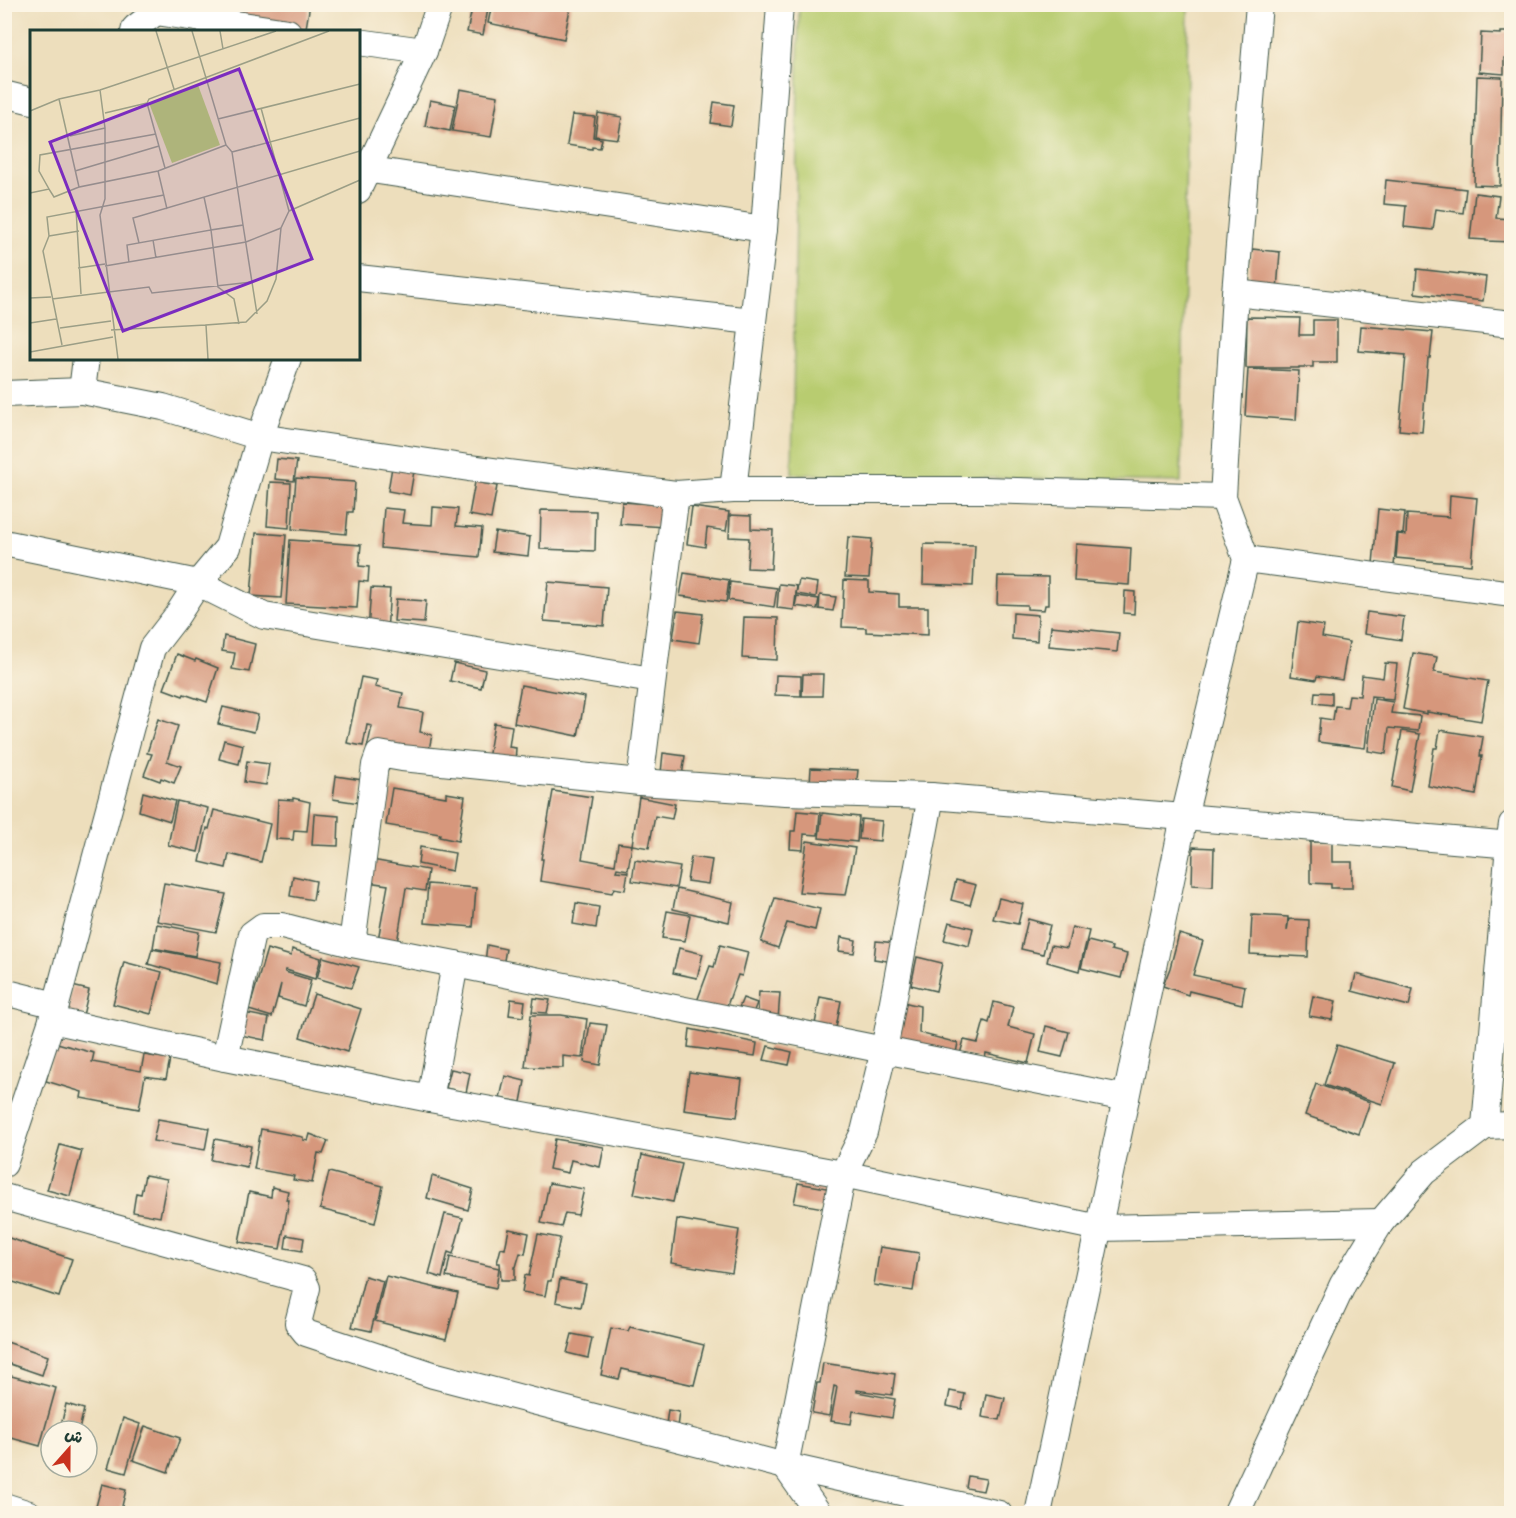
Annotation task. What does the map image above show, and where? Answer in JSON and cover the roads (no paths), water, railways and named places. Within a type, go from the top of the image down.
[{"type":"street","points":[[440,4],[424,51],[362,176],[764,229]]},
{"type":"street","points":[[734,490],[764,229],[780,4]]},
{"type":"street","points":[[1038,1514],[1184,817],[1246,560],[1223,497],[1235,293],[1259,4]]},
{"type":"street","points":[[134,30],[156,8],[277,30]]},
{"type":"street","points":[[360,42],[424,51]]},
{"type":"street","points":[[4,94],[30,100]]},
{"type":"street","points":[[360,279],[753,321]]},
{"type":"street","points":[[1235,293],[1512,324]]},
{"type":"street","points":[[82,391],[86,360]]},
{"type":"street","points":[[4,1164],[54,1012],[152,648],[198,583],[228,547],[260,437],[287,360]]},
{"type":"street","points":[[4,394],[82,391],[163,407],[260,437],[469,468],[676,494],[734,490],[985,490],[1223,497]]},
{"type":"street","points":[[640,782],[676,494]]},
{"type":"street","points":[[4,543],[198,583],[264,616],[652,680]]},
{"type":"street","points":[[1246,560],[1512,594]]},
{"type":"street","points":[[352,944],[375,765],[379,754],[640,782],[785,792],[931,796],[1184,817],[1511,838],[1485,1126]]},
{"type":"street","points":[[819,1514],[785,1466],[843,1174],[864,1132],[884,1050],[931,796]]},
{"type":"street","points":[[225,1058],[252,934],[263,926],[282,926],[352,944],[1126,1098]]},
{"type":"street","points":[[430,1099],[455,964]]},
{"type":"street","points":[[4,992],[54,1012],[225,1058],[430,1099],[843,1174],[1099,1228],[1381,1222]]},
{"type":"street","points":[[1236,1514],[1343,1284],[1381,1222],[1424,1172],[1485,1126],[1512,1125]]},
{"type":"street","points":[[4,1197],[303,1280],[307,1288],[298,1323],[306,1333],[433,1375],[785,1466],[999,1514]]},
{"type":"street","points":[[4,1506],[29,1514]]}]
